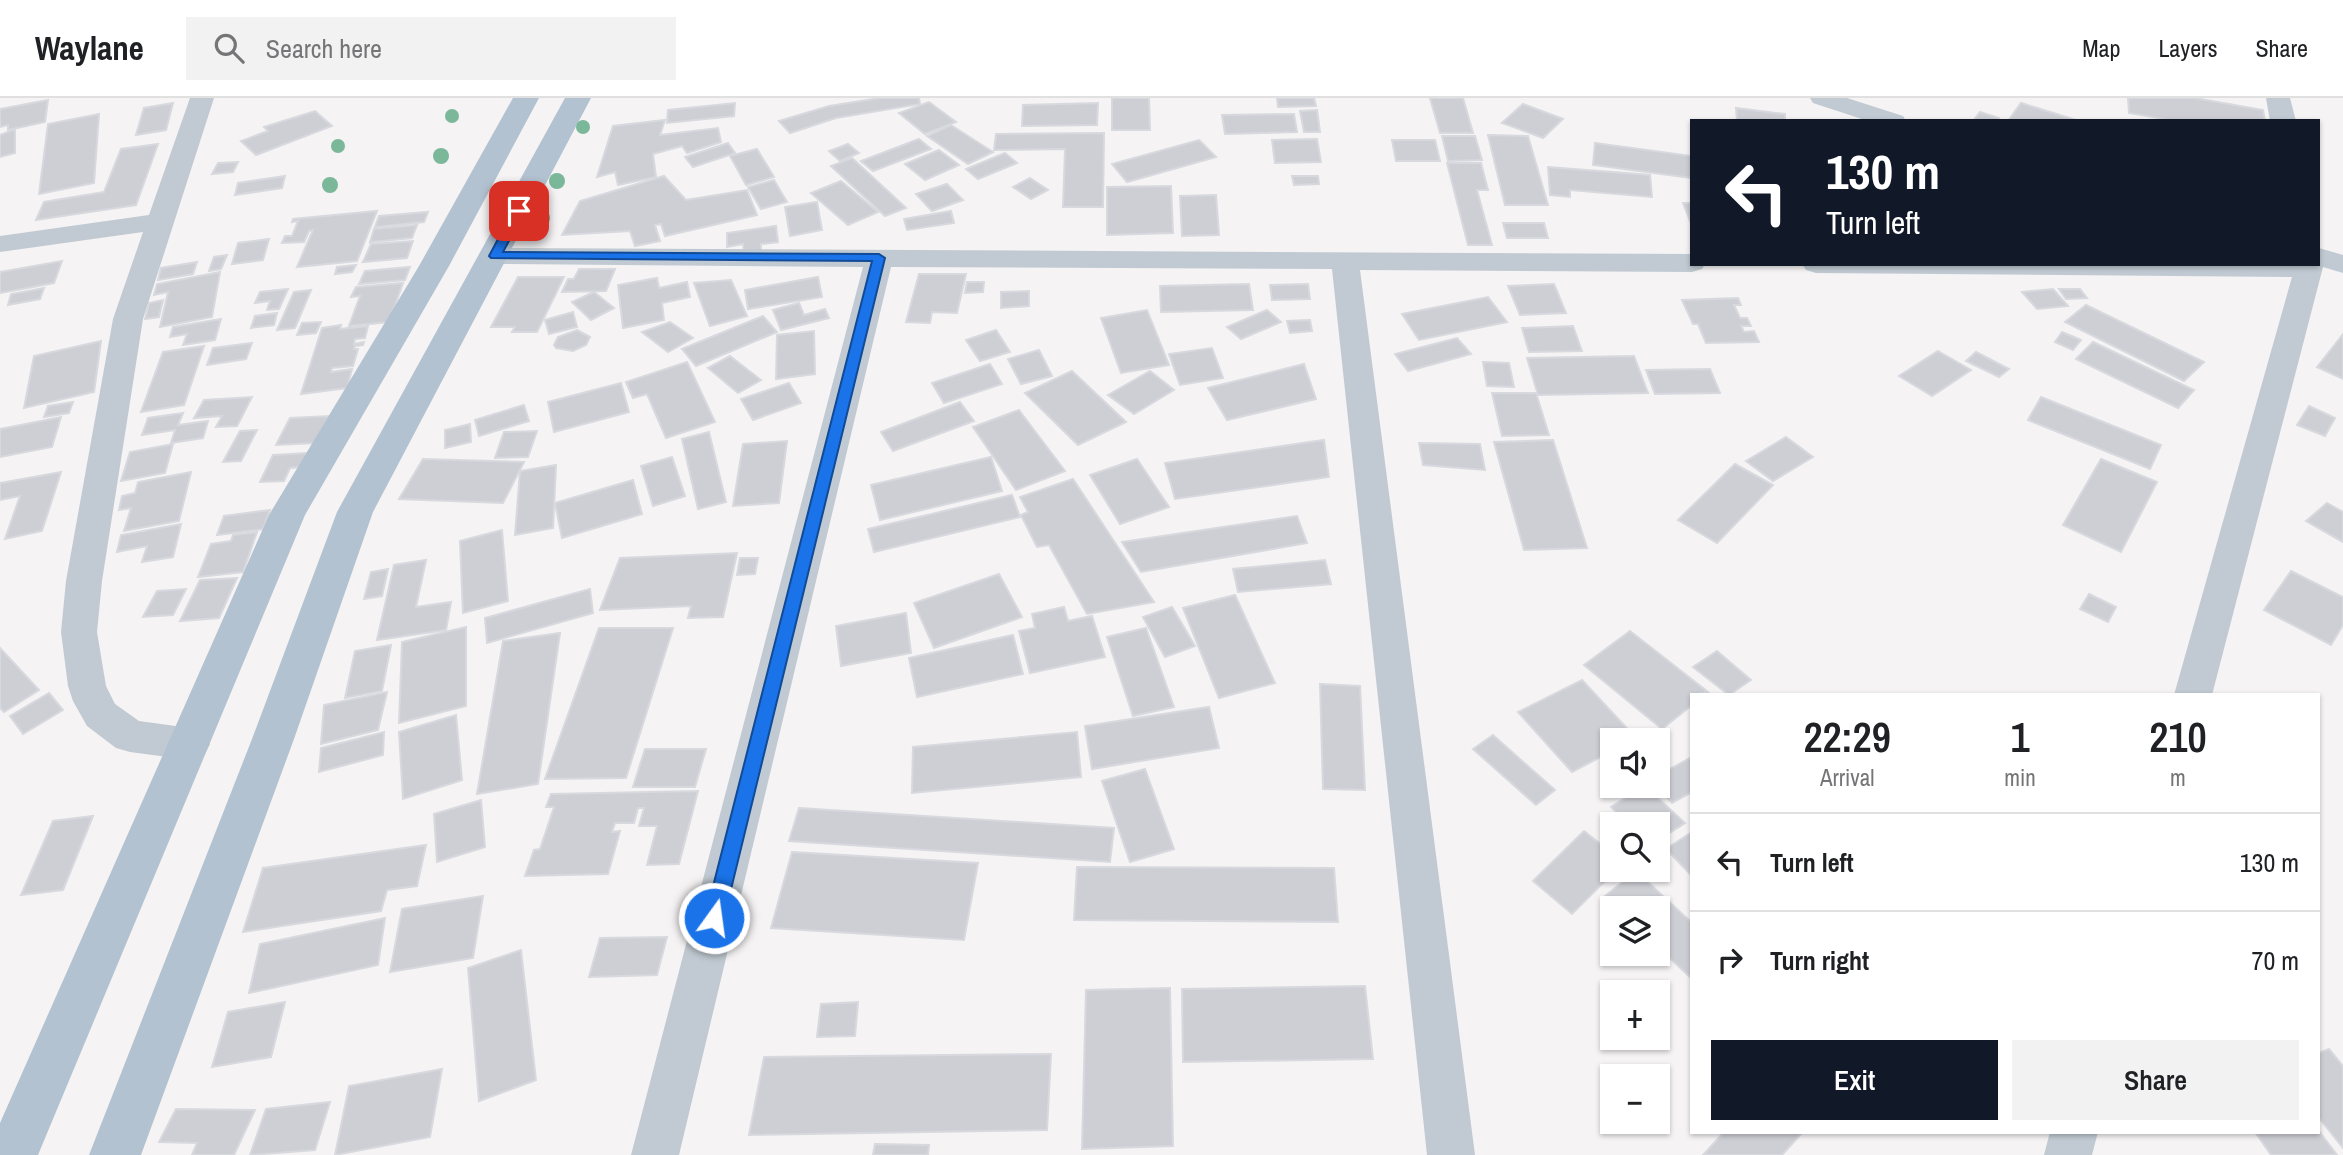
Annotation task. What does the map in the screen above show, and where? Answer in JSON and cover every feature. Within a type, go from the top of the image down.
[{"type":"main road","points":[[12,1155],[287,515],[434,266],[526,98]]},
{"type":"main road","points":[[115,1155],[355,512],[578,98]]},
{"type":"street","points":[[190,744],[130,736],[101,715],[87,686],[79,632],[84,581],[128,319],[158,222],[202,98]]},
{"type":"street","points":[[1822,98],[1888,119]]},
{"type":"street","points":[[2278,98],[2283,119]]},
{"type":"street","points":[[0,244],[158,222]]},
{"type":"street","points":[[495,256],[1690,263]]},
{"type":"street","points":[[655,1155],[879,258]]},
{"type":"street","points":[[1345,261],[1451,1155]]},
{"type":"street","points":[[2320,263],[2343,264]]},
{"type":"street","points":[[2194,693],[2312,266]]},
{"type":"street","points":[[2068,1155],[2073,1134]]},
{"type":"building","points":[[880,98],[919,98],[920,104],[836,118],[790,133],[779,121],[829,106]]},
{"type":"building","points":[[1112,98],[1149,98],[1150,130],[1112,130]]},
{"type":"building","points":[[1277,98],[1314,98],[1316,106],[1278,107]]},
{"type":"building","points":[[1430,98],[1463,98],[1473,133],[1440,133]]},
{"type":"building","points":[[2128,98],[2195,98],[2263,110],[2265,119],[2164,119],[2129,113]]},
{"type":"building","points":[[48,100],[45,122],[8,130],[8,125],[0,127],[0,109]]},
{"type":"building","points":[[929,102],[956,122],[925,134],[899,113]]},
{"type":"building","points":[[173,103],[166,130],[136,135],[144,108]]},
{"type":"building","points":[[735,103],[734,116],[667,123],[668,110]]},
{"type":"building","points":[[1098,103],[1097,125],[1022,126],[1023,105]]},
{"type":"building","points":[[2021,103],[2073,119],[2009,119]]},
{"type":"building","points":[[1523,104],[1563,119],[1543,138],[1502,123]]},
{"type":"building","points":[[1736,108],[1785,114],[1785,119],[1737,119]]},
{"type":"building","points":[[1317,110],[1320,132],[1304,132],[1300,111]]},
{"type":"building","points":[[315,111],[332,126],[256,155],[241,141],[268,131],[264,127]]},
{"type":"building","points":[[1980,112],[1999,118],[1998,119],[1975,119]]},
{"type":"building","points":[[99,114],[94,183],[39,194],[48,124]]},
{"type":"building","points":[[1294,114],[1297,132],[1225,134],[1222,115]]},
{"type":"building","points":[[665,120],[660,135],[718,128],[721,142],[687,153],[682,146],[653,154],[656,177],[618,185],[615,172],[597,177],[613,126]]},
{"type":"building","points":[[951,125],[993,152],[968,164],[927,136]]},
{"type":"building","points":[[15,129],[15,153],[0,157],[0,135]]},
{"type":"building","points":[[1104,133],[1103,207],[1063,207],[1065,149],[994,150],[996,134]]},
{"type":"building","points":[[1488,135],[1528,136],[1548,205],[1505,205]]},
{"type":"building","points":[[1442,136],[1475,136],[1482,160],[1448,161]]},
{"type":"building","points":[[919,139],[931,149],[873,171],[861,161]]},
{"type":"building","points":[[1317,139],[1321,162],[1275,163],[1272,140]]},
{"type":"building","points":[[1199,140],[1216,157],[1127,182],[1112,164]]},
{"type":"building","points":[[1392,140],[1435,140],[1440,161],[1396,161]]},
{"type":"building","points":[[728,143],[735,153],[693,167],[685,157]]},
{"type":"building","points":[[1595,143],[1690,156],[1690,178],[1593,165]]},
{"type":"building","points":[[158,144],[136,205],[36,220],[44,202],[104,192],[121,149]]},
{"type":"building","points":[[848,144],[859,153],[840,161],[829,151]]},
{"type":"building","points":[[757,149],[774,177],[746,185],[730,156]]},
{"type":"building","points":[[939,150],[959,165],[925,180],[905,164]]},
{"type":"building","points":[[1005,153],[1017,163],[978,179],[966,169]]},
{"type":"building","points":[[852,158],[906,208],[885,216],[831,166]]},
{"type":"building","points":[[238,162],[233,172],[212,174],[218,163]]},
{"type":"building","points":[[1447,163],[1481,163],[1488,190],[1477,190],[1492,245],[1468,245]]},
{"type":"building","points":[[1548,167],[1650,175],[1652,197],[1570,190],[1570,197],[1550,195]]},
{"type":"building","points":[[285,176],[282,188],[235,195],[238,183]]},
{"type":"building","points":[[664,176],[686,200],[747,190],[757,215],[665,236],[661,224],[655,225],[660,241],[635,246],[630,231],[562,235],[580,201]]},
{"type":"building","points":[[1292,176],[1318,176],[1319,184],[1294,185]]},
{"type":"building","points":[[1030,178],[1048,190],[1031,199],[1013,187]]},
{"type":"building","points":[[774,180],[787,202],[761,209],[748,187]]},
{"type":"building","points":[[841,181],[878,212],[848,225],[811,193]]},
{"type":"building","points":[[947,184],[963,200],[932,211],[916,194]]},
{"type":"building","points":[[1171,186],[1173,233],[1107,235],[1107,187]]},
{"type":"building","points":[[1216,195],[1219,235],[1182,236],[1180,196]]},
{"type":"building","points":[[817,202],[822,230],[790,236],[785,207]]},
{"type":"building","points":[[1683,203],[1690,203],[1690,221]]},
{"type":"building","points":[[377,211],[357,261],[297,267],[313,230],[309,231],[304,242],[282,243],[285,236],[292,236],[298,221],[292,222],[293,219]]},
{"type":"building","points":[[951,211],[954,223],[907,230],[904,219]]},
{"type":"building","points":[[428,212],[424,222],[375,227],[379,216]]},
{"type":"building","points":[[1503,223],[1544,223],[1548,238],[1507,238]]},
{"type":"building","points":[[417,225],[412,238],[370,242],[374,229]]},
{"type":"building","points":[[776,226],[778,242],[761,244],[761,251],[744,253],[743,244],[727,247],[727,233]]},
{"type":"building","points":[[269,239],[263,260],[232,264],[238,243]]},
{"type":"building","points":[[413,241],[407,258],[363,262],[371,244]]},
{"type":"building","points":[[227,255],[221,269],[209,271],[214,257]]},
{"type":"building","points":[[62,261],[54,283],[0,293],[0,272]]},
{"type":"building","points":[[197,262],[193,274],[158,280],[161,268]]},
{"type":"building","points":[[356,265],[352,272],[335,274],[337,267]]},
{"type":"building","points":[[410,267],[405,280],[359,284],[365,271]]},
{"type":"building","points":[[579,269],[615,269],[606,291],[562,292],[568,279],[574,279]]},
{"type":"building","points":[[220,272],[212,317],[160,327],[168,292],[154,295],[157,284]]},
{"type":"building","points":[[919,274],[966,274],[957,313],[932,312],[930,323],[906,322]]},
{"type":"building","points":[[518,277],[564,277],[537,332],[512,332],[515,327],[491,327]]},
{"type":"building","points":[[818,277],[822,297],[748,309],[745,290]]},
{"type":"building","points":[[657,278],[659,288],[687,282],[690,297],[662,303],[664,320],[623,328],[618,285]]},
{"type":"building","points":[[731,280],[747,316],[710,326],[694,283]]},
{"type":"building","points":[[967,282],[984,282],[983,292],[965,293]]},
{"type":"building","points":[[403,283],[389,322],[349,326],[360,296],[351,297],[356,287]]},
{"type":"building","points":[[1249,284],[1253,310],[1161,312],[1160,286]]},
{"type":"building","points":[[1308,284],[1310,299],[1272,300],[1270,285]]},
{"type":"building","points":[[1554,284],[1566,313],[1520,315],[1508,286]]},
{"type":"building","points":[[44,288],[40,299],[8,305],[11,294]]},
{"type":"building","points":[[288,289],[279,309],[267,310],[270,301],[255,303],[260,292]]},
{"type":"building","points":[[2053,289],[2068,306],[2037,309],[2022,292]]},
{"type":"building","points":[[2059,289],[2080,289],[2087,298],[2066,299]]},
{"type":"building","points":[[311,290],[295,328],[277,330],[294,292]]},
{"type":"building","points":[[1029,291],[1029,306],[1001,308],[1001,292]]},
{"type":"building","points":[[594,292],[614,308],[591,320],[572,302]]},
{"type":"building","points":[[1488,297],[1507,322],[1419,340],[1402,314]]},
{"type":"building","points":[[1738,298],[1741,305],[1734,305],[1740,318],[1747,318],[1751,326],[1741,326],[1744,332],[1754,331],[1759,342],[1706,343],[1698,324],[1693,324],[1682,300]]},
{"type":"building","points":[[163,300],[159,317],[145,319],[149,303]]},
{"type":"building","points":[[799,303],[804,315],[825,309],[829,318],[781,330],[773,310]]},
{"type":"building","points":[[2086,305],[2204,362],[2184,381],[2065,322]]},
{"type":"building","points":[[1147,310],[1169,365],[1121,373],[1101,318]]},
{"type":"building","points":[[1267,310],[1281,322],[1241,339],[1227,327]]},
{"type":"building","points":[[573,312],[577,327],[549,334],[545,320]]},
{"type":"building","points":[[277,313],[274,325],[251,328],[255,316]]},
{"type":"building","points":[[763,316],[777,332],[696,366],[682,349]]},
{"type":"building","points":[[221,319],[215,340],[183,345],[187,334],[170,337],[173,327]]},
{"type":"building","points":[[1310,320],[1312,331],[1290,333],[1287,321]]},
{"type":"building","points":[[321,322],[316,333],[297,335],[302,323]]},
{"type":"building","points":[[670,322],[693,338],[668,352],[642,332]]},
{"type":"building","points":[[341,325],[340,329],[368,326],[365,338],[355,339],[354,344],[364,342],[363,345],[355,346],[354,349],[358,349],[353,366],[332,368],[331,372],[352,369],[347,388],[301,394],[322,328]]},
{"type":"building","points":[[1573,326],[1582,351],[1529,352],[1522,328]]},
{"type":"building","points":[[577,330],[590,337],[586,345],[573,351],[556,348],[554,345],[558,337]]},
{"type":"building","points":[[996,330],[1010,352],[980,361],[966,340]]},
{"type":"building","points":[[814,331],[815,374],[776,379],[777,335]]},
{"type":"building","points":[[2062,332],[2081,340],[2073,350],[2055,342]]},
{"type":"building","points":[[2343,334],[2343,379],[2317,367]]},
{"type":"building","points":[[1457,338],[1471,354],[1408,371],[1395,354]]},
{"type":"building","points":[[101,341],[94,392],[24,408],[34,356]]},
{"type":"building","points":[[2093,342],[2194,390],[2178,408],[2076,359]]},
{"type":"building","points":[[252,343],[246,359],[207,365],[213,348]]},
{"type":"building","points":[[204,346],[184,405],[141,412],[163,352]]},
{"type":"building","points":[[1212,348],[1223,378],[1180,385],[1169,354]]},
{"type":"building","points":[[1039,350],[1052,376],[1021,384],[1008,359]]},
{"type":"building","points":[[1938,351],[1971,370],[1932,396],[1899,376]]},
{"type":"building","points":[[1976,352],[2009,369],[1999,377],[1966,361]]},
{"type":"building","points":[[730,356],[761,380],[738,393],[708,368]]},
{"type":"building","points":[[1634,356],[1648,393],[1538,395],[1527,358]]},
{"type":"building","points":[[687,362],[715,422],[666,438],[647,394],[633,398],[626,382]]},
{"type":"building","points":[[1483,362],[1509,363],[1514,387],[1487,386]]},
{"type":"building","points":[[990,364],[1002,384],[944,403],[932,383]]},
{"type":"building","points":[[1304,364],[1316,399],[1227,420],[1208,388]]},
{"type":"building","points":[[1710,369],[1720,393],[1655,394],[1646,370]]},
{"type":"building","points":[[1072,371],[1126,422],[1078,445],[1025,393]]},
{"type":"building","points":[[1150,371],[1174,390],[1134,414],[1108,395]]},
{"type":"building","points":[[621,383],[629,412],[554,432],[548,402]]},
{"type":"building","points":[[789,383],[801,403],[753,420],[741,399]]},
{"type":"building","points":[[1492,393],[1536,393],[1549,435],[1502,436]]},
{"type":"building","points":[[252,397],[237,426],[216,427],[222,416],[194,418],[204,400]]},
{"type":"building","points":[[2041,397],[2161,445],[2150,469],[2028,420]]},
{"type":"building","points":[[73,402],[69,413],[44,417],[48,406]]},
{"type":"building","points":[[960,402],[974,421],[893,451],[881,432]]},
{"type":"building","points":[[524,405],[529,421],[479,436],[475,420]]},
{"type":"building","points":[[2309,406],[2335,418],[2325,436],[2297,425]]},
{"type":"building","points":[[1019,410],[1065,471],[1016,490],[973,427]]},
{"type":"building","points":[[183,413],[178,425],[208,421],[203,438],[171,443],[175,430],[142,435],[148,418]]},
{"type":"building","points":[[329,416],[315,443],[276,445],[290,418]]},
{"type":"building","points":[[61,417],[52,447],[0,457],[0,429]]},
{"type":"building","points":[[470,424],[471,442],[445,448],[445,430]]},
{"type":"building","points":[[257,430],[241,461],[223,462],[240,431]]},
{"type":"building","points":[[537,431],[528,457],[495,458],[504,432]]},
{"type":"building","points":[[709,432],[726,502],[698,509],[682,439]]},
{"type":"building","points":[[1786,437],[1813,457],[1773,481],[1746,461]]},
{"type":"building","points":[[1324,440],[1329,477],[1175,499],[1165,463]]},
{"type":"building","points":[[1553,440],[1587,548],[1524,550],[1494,442]]},
{"type":"building","points":[[787,441],[779,503],[733,506],[743,444]]},
{"type":"building","points":[[1419,443],[1480,444],[1485,470],[1423,465]]},
{"type":"building","points":[[173,444],[165,473],[121,481],[130,452]]},
{"type":"building","points":[[307,453],[300,467],[290,468],[284,481],[260,482],[273,455]]},
{"type":"building","points":[[672,457],[685,496],[653,506],[641,466]]},
{"type":"building","points":[[991,457],[1002,491],[880,520],[871,485]]},
{"type":"building","points":[[423,459],[524,462],[503,503],[399,499]]},
{"type":"building","points":[[1137,459],[1169,507],[1120,524],[1090,475]]},
{"type":"building","points":[[2101,459],[2157,482],[2121,552],[2063,525]]},
{"type":"building","points":[[1735,464],[1773,485],[1717,543],[1678,520]]},
{"type":"building","points":[[556,465],[553,528],[515,535],[520,471]]},
{"type":"building","points":[[61,472],[42,531],[5,539],[20,496],[0,500],[0,483]]},
{"type":"building","points":[[191,472],[179,521],[124,531],[131,508],[119,510],[122,496],[135,493],[138,482]]},
{"type":"building","points":[[1073,479],[1154,602],[1087,614],[1049,545],[1037,547],[1021,515],[1028,512],[1020,497]]},
{"type":"building","points":[[633,480],[642,514],[562,538],[555,503]]},
{"type":"building","points":[[1012,495],[1020,517],[874,552],[868,529]]},
{"type":"building","points":[[2327,503],[2343,512],[2343,542],[2306,521]]},
{"type":"building","points":[[270,510],[263,529],[217,535],[224,516]]},
{"type":"building","points":[[1297,516],[1307,543],[1141,572],[1122,542]]},
{"type":"building","points":[[181,524],[173,557],[142,562],[147,546],[117,552],[121,535]]},
{"type":"building","points":[[502,530],[508,601],[463,613],[460,541]]},
{"type":"building","points":[[257,532],[243,572],[198,577],[211,544],[231,541],[233,535]]},
{"type":"building","points":[[737,553],[723,617],[688,618],[691,606],[600,610],[620,558]]},
{"type":"building","points":[[740,558],[758,558],[755,574],[737,575]]},
{"type":"building","points":[[426,560],[416,607],[451,602],[446,630],[377,640],[394,565]]},
{"type":"building","points":[[1325,560],[1331,584],[1238,592],[1233,569]]},
{"type":"building","points":[[388,569],[382,596],[364,599],[371,572]]},
{"type":"building","points":[[2291,571],[2343,597],[2343,625],[2331,645],[2264,610]]},
{"type":"building","points":[[999,574],[1022,617],[934,648],[914,603]]},
{"type":"building","points":[[237,578],[219,618],[180,621],[200,580]]},
{"type":"building","points":[[186,589],[173,615],[143,617],[157,591]]},
{"type":"building","points":[[590,589],[593,613],[487,643],[485,618]]},
{"type":"building","points":[[2089,594],[2116,607],[2108,622],[2080,609]]},
{"type":"building","points":[[1235,595],[1275,683],[1219,698],[1183,608]]},
{"type":"building","points":[[1064,607],[1068,621],[1092,616],[1105,657],[1030,673],[1019,631],[1035,628],[1032,614]]},
{"type":"building","points":[[1172,607],[1195,646],[1165,657],[1143,617]]},
{"type":"building","points":[[906,613],[911,653],[841,666],[836,626]]},
{"type":"building","points":[[466,627],[466,706],[399,723],[402,642]]},
{"type":"building","points":[[599,628],[673,628],[626,778],[545,779]]},
{"type":"building","points":[[1146,628],[1174,707],[1133,716],[1107,637]]},
{"type":"building","points":[[1630,631],[1708,692],[1690,693],[1690,707],[1661,728],[1584,665]]},
{"type":"building","points":[[560,633],[538,784],[477,794],[503,641]]},
{"type":"building","points":[[1013,635],[1023,674],[917,697],[909,658]]},
{"type":"building","points":[[391,645],[382,691],[345,698],[355,651]]},
{"type":"building","points":[[0,648],[39,690],[4,712],[0,708]]},
{"type":"building","points":[[1717,651],[1751,680],[1732,693],[1726,693],[1693,667]]},
{"type":"building","points":[[1582,680],[1627,728],[1600,728],[1600,757],[1572,772],[1518,712]]},
{"type":"building","points":[[1320,684],[1360,686],[1365,790],[1323,789]]},
{"type":"building","points":[[387,692],[378,730],[321,744],[324,705]]},
{"type":"building","points":[[49,693],[63,710],[23,734],[10,716]]},
{"type":"building","points":[[1209,707],[1219,748],[1092,769],[1085,726]]},
{"type":"building","points":[[456,715],[462,780],[403,799],[399,732]]},
{"type":"building","points":[[384,732],[383,755],[319,772],[321,748]]},
{"type":"building","points":[[1077,732],[1081,777],[912,793],[913,747]]},
{"type":"building","points":[[1493,735],[1555,790],[1536,805],[1473,749]]},
{"type":"building","points":[[645,749],[706,749],[695,787],[633,787]]},
{"type":"building","points":[[1690,758],[1690,793],[1672,803],[1668,798],[1670,798],[1670,769]]},
{"type":"building","points":[[1145,769],[1174,849],[1130,862],[1102,781]]},
{"type":"building","points":[[698,791],[679,864],[647,865],[657,826],[639,826],[644,808],[638,808],[634,823],[615,823],[612,832],[620,831],[608,874],[525,876],[534,850],[540,849],[554,807],[546,807],[551,794]]},
{"type":"building","points":[[1626,798],[1658,798],[1685,823],[1670,833],[1670,812],[1616,812],[1611,807]]},
{"type":"building","points":[[481,800],[485,847],[437,862],[434,814]]},
{"type":"building","points":[[799,808],[1114,828],[1110,862],[789,841]]},
{"type":"building","points":[[93,816],[63,890],[21,895],[53,821]]},
{"type":"building","points":[[1584,831],[1600,844],[1600,882],[1604,882],[1572,914],[1533,881]]},
{"type":"building","points":[[1690,833],[1690,874],[1670,853],[1670,846]]},
{"type":"building","points":[[426,845],[417,886],[387,890],[381,911],[243,932],[263,868]]},
{"type":"building","points":[[792,852],[978,863],[964,940],[771,928]]},
{"type":"building","points":[[1077,867],[1334,868],[1338,922],[1074,920]]},
{"type":"building","points":[[1622,882],[1648,882],[1663,896],[1605,896]]},
{"type":"building","points":[[483,896],[473,958],[390,972],[402,909]]},
{"type":"building","points":[[1670,903],[1690,921],[1690,977],[1670,958]]},
{"type":"building","points":[[385,918],[378,965],[249,993],[260,944]]},
{"type":"building","points":[[667,937],[657,975],[589,977],[600,938]]},
{"type":"building","points":[[521,950],[536,1080],[479,1101],[468,968]]},
{"type":"building","points":[[1365,986],[1373,1059],[1183,1062],[1182,989]]},
{"type":"building","points":[[1170,988],[1173,1146],[1082,1149],[1086,990]]},
{"type":"building","points":[[285,1002],[271,1057],[212,1067],[228,1012]]},
{"type":"building","points":[[858,1002],[855,1036],[817,1037],[821,1004]]},
{"type":"building","points":[[2329,1049],[2343,1066],[2343,1148],[2320,1119],[2320,1053]]},
{"type":"building","points":[[1051,1054],[1047,1130],[749,1135],[764,1057]]},
{"type":"building","points":[[442,1069],[430,1137],[335,1155],[349,1086]]},
{"type":"building","points":[[330,1102],[315,1150],[250,1155],[266,1109]]},
{"type":"building","points":[[176,1109],[255,1110],[234,1155],[192,1155],[197,1143],[159,1142]]},
{"type":"building","points":[[2320,1132],[2337,1155],[2271,1155],[2256,1134]]},
{"type":"building","points":[[1722,1134],[1801,1134],[1782,1155],[1703,1155]]},
{"type":"building","points":[[875,1144],[929,1145],[928,1155],[873,1155]]},
{"type":"route","points":[[519,211],[495,256],[879,258],[714,918]]}]
